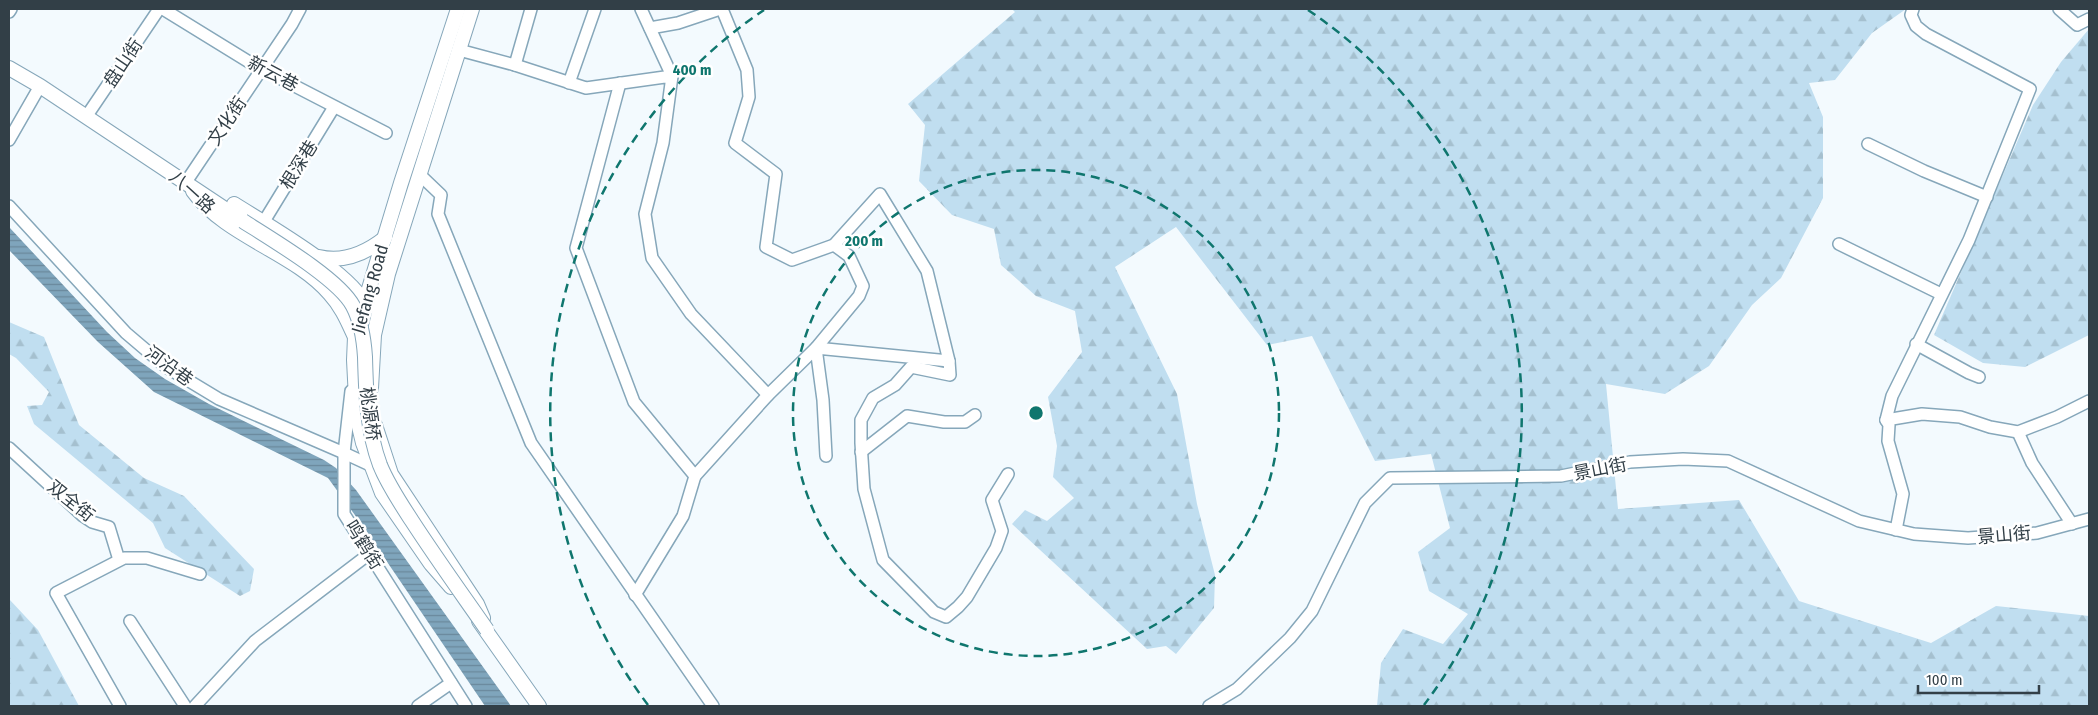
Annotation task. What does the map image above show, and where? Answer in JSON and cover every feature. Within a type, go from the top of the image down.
[{"type":"main road","name":"Jiefang Road","points":[[458,9],[401,183],[355,337],[356,418],[382,493],[431,564],[487,630],[539,706]]},
{"type":"main road","name":"Jiefang Road","points":[[472,9],[388,274],[374,335],[371,392],[376,427],[390,474],[477,604],[487,630]]},
{"type":"main road","name":"八一路","points":[[9,68],[40,86],[186,182],[203,206],[245,235],[305,272],[330,293],[345,315],[355,337]]},
{"type":"main road","points":[[186,182],[213,191],[331,267],[347,281],[365,302],[371,318],[374,335]]},
{"type":"main road","name":"桃源桥","points":[[186,182],[330,280],[354,306],[361,329],[365,356],[367,412],[371,438],[381,467],[400,502],[429,547],[487,630]]},
{"type":"main road","points":[[311,255],[327,259],[345,259],[371,250],[385,238]]},
{"type":"main road","points":[[305,272],[353,299],[365,302]]},
{"type":"main road","points":[[365,302],[378,291],[388,274]]},
{"type":"street","name":"盘山街","points":[[86,117],[159,9]]},
{"type":"street","name":"新云巷","points":[[163,9],[262,70],[386,134]]},
{"type":"street","name":"文化街","points":[[186,182],[262,70],[300,9]]},
{"type":"street","points":[[515,65],[531,9]]},
{"type":"street","points":[[569,83],[595,9]]},
{"type":"street","points":[[641,9],[672,76],[663,143],[645,214],[652,258],[691,314],[768,395]]},
{"type":"street","points":[[650,28],[678,23],[721,9],[747,70],[749,97],[735,143],[776,174],[766,247],[792,260],[834,245],[880,194],[926,271],[949,361],[950,375],[911,367],[896,385],[873,398],[861,420],[861,452],[864,489],[883,560],[934,612],[946,617],[958,608],[967,597],[996,548],[1002,531],[992,500],[1008,474]]},
{"type":"street","points":[[1896,530],[1904,494],[1888,441],[1889,425],[1886,420],[1892,396],[1969,240],[2030,89],[1926,34],[1916,26],[1911,15],[1913,9]]},
{"type":"street","points":[[2059,9],[2077,24],[2089,19]]},
{"type":"street","points":[[460,50],[515,65],[586,88],[672,76]]},
{"type":"street","points":[[620,84],[576,248],[634,402],[695,476]]},
{"type":"street","points":[[9,140],[40,86]]},
{"type":"street","name":"根深巷","points":[[263,223],[334,107]]},
{"type":"street","points":[[1868,144],[1924,171],[1987,197]]},
{"type":"street","points":[[420,174],[440,195],[438,214],[531,444],[713,706]]},
{"type":"street","name":"河沿巷","points":[[9,206],[126,333],[166,367],[220,399],[372,466]]},
{"type":"street","points":[[1839,244],[1942,294]]},
{"type":"street","points":[[635,595],[683,516],[695,476],[768,395],[816,348],[859,296],[863,286],[849,256],[834,245]]},
{"type":"street","points":[[1916,344],[1979,377]]},
{"type":"street","points":[[816,348],[949,361]]},
{"type":"street","points":[[816,348],[823,400],[826,456]]},
{"type":"street","name":"鸣鹤街","points":[[354,360],[344,453],[344,514],[466,706]]},
{"type":"street","points":[[1886,420],[1922,414],[1960,417],[2018,432],[2057,417],[2089,401]]},
{"type":"street","points":[[861,452],[907,416],[944,422],[965,422],[975,415]]},
{"type":"street","points":[[2018,432],[2032,463],[2072,524]]},
{"type":"street","name":"双全街","points":[[9,448],[82,516],[92,522],[109,527],[119,560]]},
{"type":"street","name":"景山街","points":[[1209,706],[1237,689],[1290,638],[1312,611],[1365,503],[1390,478],[1561,476],[1630,462],[1728,460],[1859,522],[1914,534],[1968,538],[2037,533],[2089,519]]},
{"type":"street","points":[[195,706],[255,641],[369,554]]},
{"type":"street","points":[[120,706],[56,594],[124,558],[147,558],[200,574]]},
{"type":"street","points":[[130,621],[185,706]]},
{"type":"street","points":[[418,706],[451,683]]},
{"type":"green space","points":[[1012,9],[1906,9],[1872,33],[1835,80],[1809,83],[1823,117],[1823,198],[1781,278],[1752,305],[1709,366],[1665,394],[1606,384],[1618,509],[1739,500],[1799,601],[1931,643],[1996,606],[2089,616],[2089,706],[1377,706],[1381,663],[1403,629],[1443,644],[1468,614],[1429,591],[1418,552],[1450,528],[1431,454],[1375,461],[1312,336],[1267,345],[1176,227],[1115,267],[1177,394],[1197,504],[1215,575],[1214,608],[1176,654],[1166,646],[1147,649],[1012,524],[1025,510],[1047,521],[1074,498],[1053,477],[1057,446],[1048,397],[1082,352],[1075,311],[1036,296],[1001,265],[994,229],[952,215],[919,181],[925,125],[908,104],[1015,12]]},
{"type":"green space","points":[[2089,29],[2089,335],[2025,367],[1983,363],[1934,335],[2033,105],[2061,62]]},
{"type":"green space","points":[[9,322],[44,337],[79,425],[144,478],[184,496],[254,569],[250,591],[240,596],[165,548],[153,523],[34,424],[27,406],[42,405],[49,392],[16,358],[9,354]]},
{"type":"green space","points":[[9,599],[38,630],[79,706],[9,706]]},
{"type":"shaded area","points":[[9,227],[107,332],[135,358],[165,379],[209,404],[324,460],[336,468],[356,490],[511,706],[485,706],[328,478],[154,392],[98,342],[9,250]]}]
